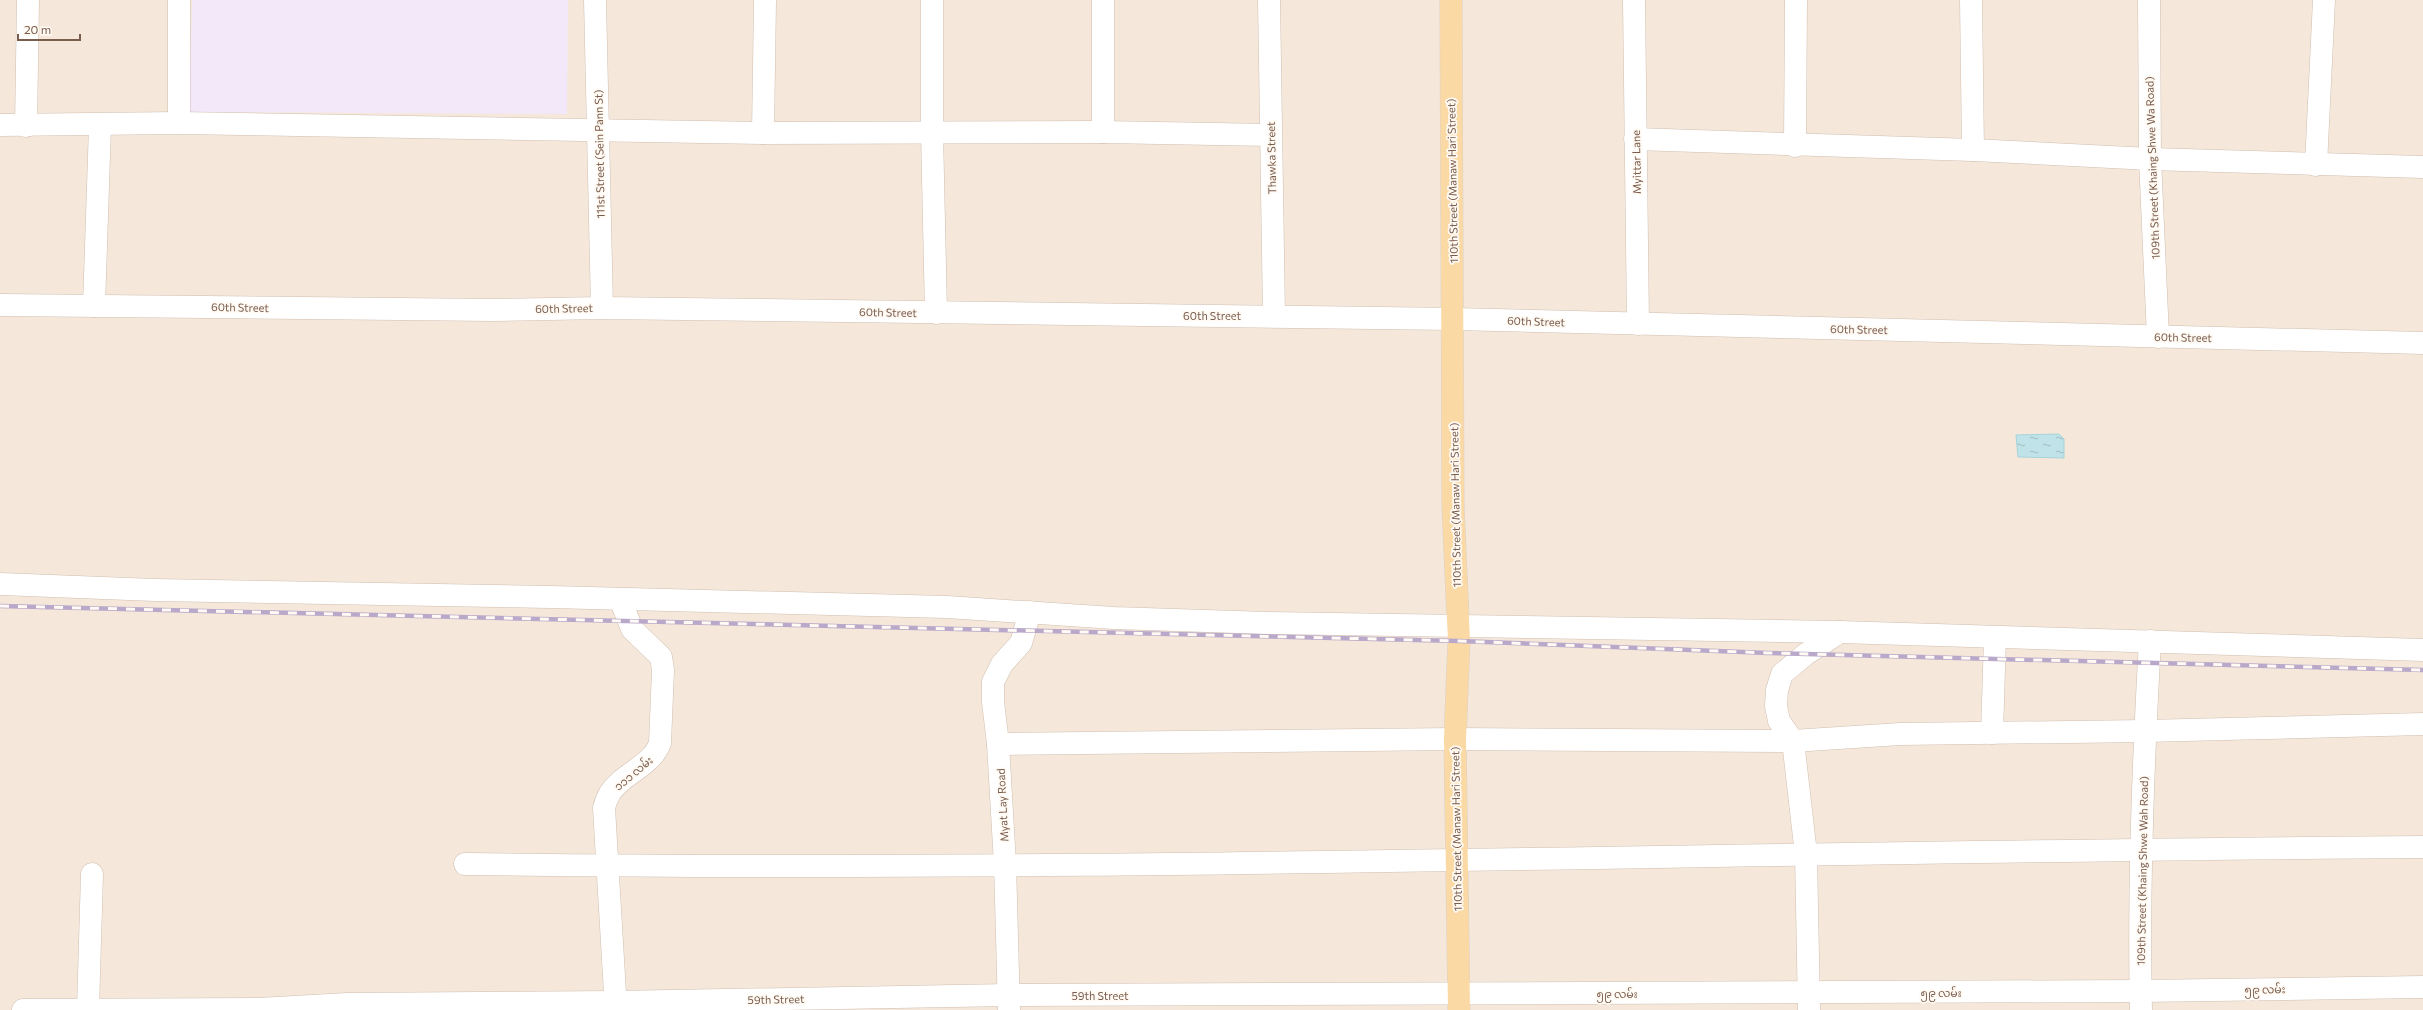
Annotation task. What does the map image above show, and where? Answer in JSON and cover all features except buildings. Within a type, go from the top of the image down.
[{"type":"main road","name":"110th Street (Manaw Hari Street)","points":[[1450,0],[1454,319],[1453,507],[1457,626],[1455,739],[1456,862],[1459,1002]]},
{"type":"street","points":[[26,126],[28,0]]},
{"type":"street","points":[[179,0],[179,123]]},
{"type":"street","name":"111st Street (Sein Pann St)","points":[[595,0],[602,308]]},
{"type":"street","points":[[763,133],[765,0]]},
{"type":"street","points":[[932,0],[932,132],[936,313]]},
{"type":"street","points":[[1103,0],[1103,132]]},
{"type":"street","name":"Thawka Street","points":[[1269,0],[1274,316]]},
{"type":"street","name":"Myittar Lane","points":[[1634,0],[1638,324]]},
{"type":"street","points":[[1795,146],[1796,0]]},
{"type":"street","points":[[1971,0],[1973,150]]},
{"type":"street","name":"109th Street (Khaing Shwe Wa Road)","points":[[2149,0],[2150,159],[2158,337]]},
{"type":"street","points":[[2316,165],[2324,0]]},
{"type":"street","points":[[0,125],[100,126],[179,123],[763,133],[1103,132],[1270,135]]},
{"type":"street","points":[[94,306],[100,126]]},
{"type":"street","points":[[1635,139],[1795,146],[1973,150],[2150,159],[2316,165],[2423,167]]},
{"type":"street","name":"60th Street","points":[[0,305],[493,310],[602,308],[1274,316],[1454,319],[2423,343]]},
{"type":"street","points":[[0,584],[163,590],[947,607],[1114,618],[1268,624],[1840,632],[1995,638],[2150,641],[2423,650]]},
{"type":"street","name":"၁၁၁ လမ်း","points":[[616,1006],[604,808],[609,794],[622,781],[657,753],[660,743],[663,670],[661,657],[632,629],[620,599]]},
{"type":"street","name":"Myat Lay Road","points":[[1009,1003],[1005,864],[998,744],[993,702],[993,682],[1002,664],[1021,643],[1030,612]]},
{"type":"street","points":[[1809,1001],[1806,854],[1793,741],[1779,721],[1776,706],[1782,674],[1806,654],[1840,632]]},
{"type":"street","points":[[1992,733],[1995,638]]},
{"type":"street","name":"109th Street (Khaing Shwe Wah Road)","points":[[2141,1001],[2141,849],[2144,731],[2150,641]]},
{"type":"street","points":[[998,744],[1455,739],[1793,741],[1900,734],[2144,731],[2423,724]]},
{"type":"street","points":[[465,864],[607,866],[1456,862],[1806,854],[2423,847]]},
{"type":"street","points":[[79,1010],[92,874]]},
{"type":"street","name":"၅၉ လမ်း","points":[[1459,1002],[2141,1001],[2423,987]]},
{"type":"street","name":"59th Street","points":[[23,1010],[259,1010],[347,1007],[1009,1003],[1459,1002]]},
{"type":"shaded area","points":[[0,0],[2423,0],[2423,1010],[0,1010]]},
{"type":"shaded area","points":[[192,0],[568,0],[567,114],[189,112]]},
{"type":"water","points":[[2059,434],[2064,439],[2064,458],[2018,457],[2016,435]]},
{"type":"railway","points":[[0,606],[1459,641],[1768,653],[2423,670]]}]
